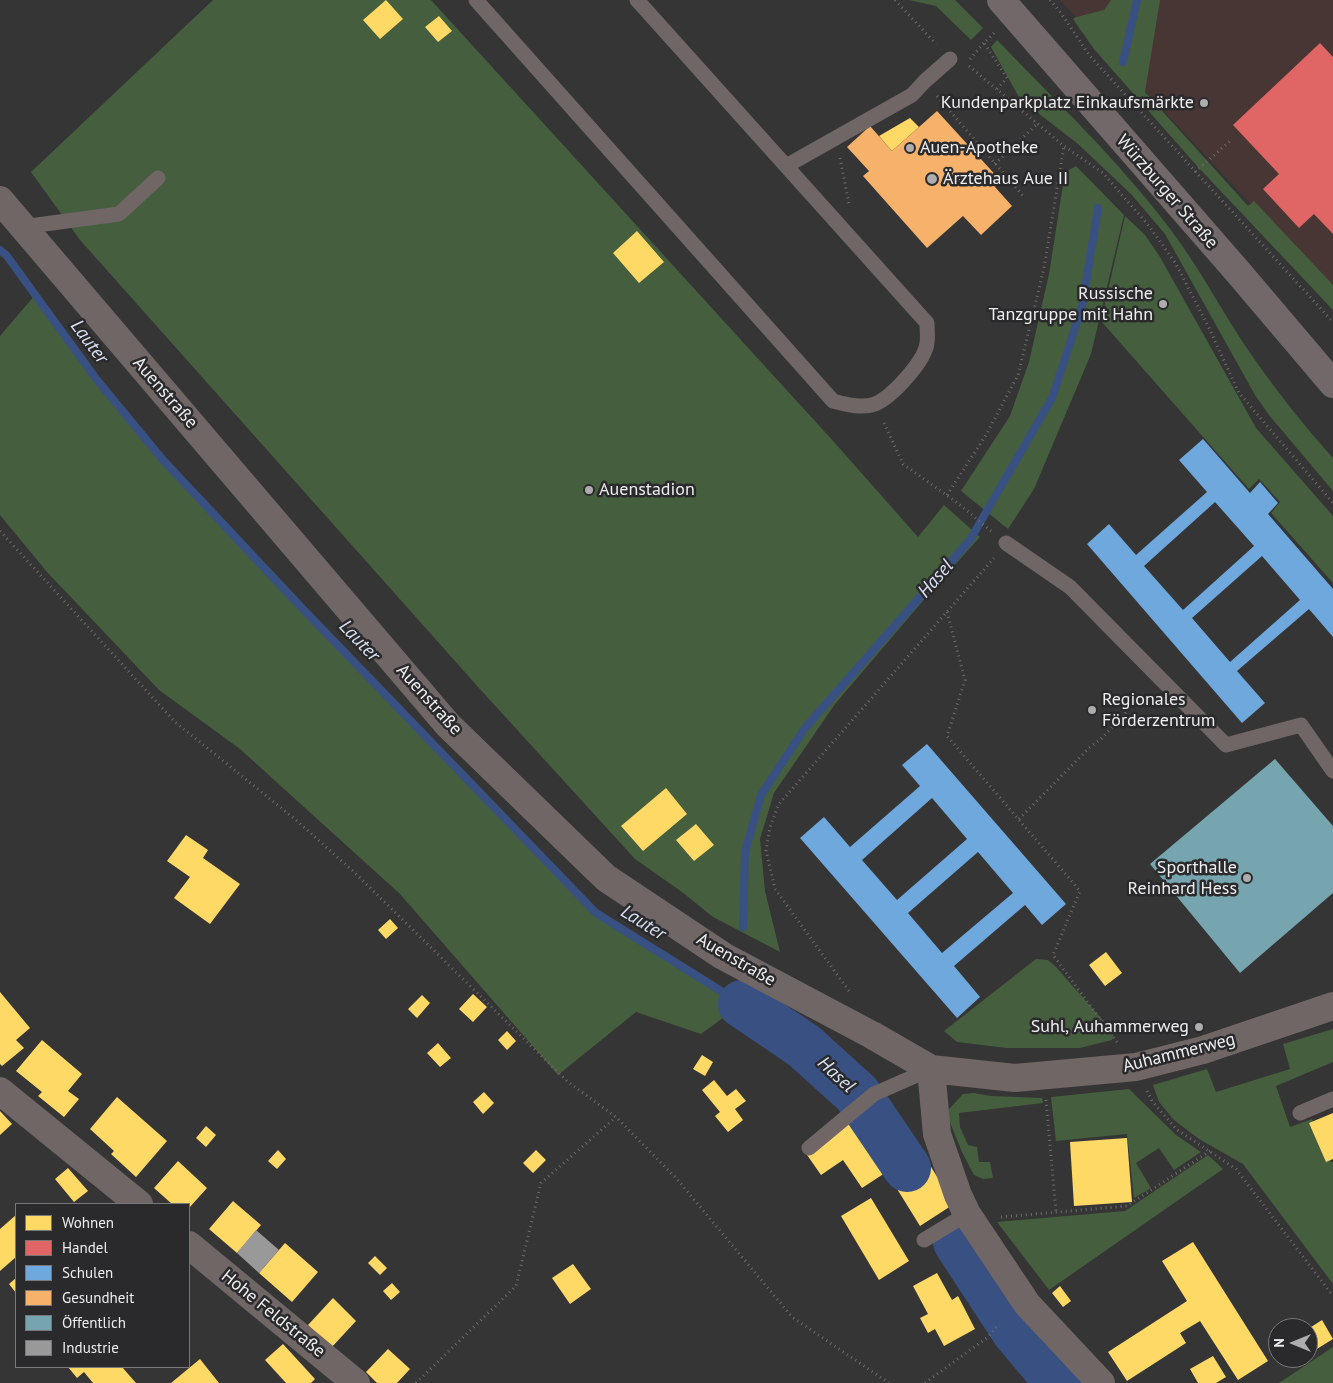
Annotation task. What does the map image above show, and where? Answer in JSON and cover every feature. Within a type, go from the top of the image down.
[{"type":"main road","name":"Würzburger Straße","points":[[1001,0],[1333,384]]},
{"type":"street","name":"Auenstraße","points":[[0,200],[448,725],[606,878],[723,956],[872,1035],[931,1070]]},
{"type":"street","name":"Auhammerweg","points":[[931,1070],[1015,1078],[1136,1068],[1203,1050],[1333,1006]]},
{"type":"street","points":[[931,1070],[937,1134],[958,1195],[970,1219],[1027,1304],[1101,1383]]},
{"type":"street","points":[[0,1091],[138,1203]]},
{"type":"street","name":"Hohe Feldstraße","points":[[190,1246],[356,1383]]},
{"type":"lane","points":[[476,0],[833,401],[853,406],[875,404],[899,386],[919,364],[927,344],[926,324],[637,0]]},
{"type":"lane","points":[[786,166],[912,95],[950,59]]},
{"type":"lane","points":[[22,227],[119,214],[158,178]]},
{"type":"lane","points":[[1006,543],[1070,587],[1226,745],[1301,725],[1333,771]]},
{"type":"lane","points":[[809,1148],[874,1094],[931,1070]]},
{"type":"lane","points":[[1300,1113],[1333,1099]]},
{"type":"lane","points":[[924,1240],[970,1219]]},
{"type":"path","points":[[895,0],[950,59]]},
{"type":"path","points":[[1050,0],[1089,55],[1333,322]]},
{"type":"path","points":[[984,44],[966,63],[1064,146],[1103,173],[1149,226],[1176,264],[1209,328],[1239,393],[1333,503]]},
{"type":"path","points":[[925,81],[1023,196]]},
{"type":"path","points":[[995,164],[1037,124]]},
{"type":"path","points":[[835,138],[858,248]]},
{"type":"path","points":[[1195,172],[1230,141]]},
{"type":"path","points":[[947,495],[986,435],[1018,375],[1044,268],[1064,146]]},
{"type":"path","points":[[849,992],[775,889],[766,851],[770,827],[779,804],[1006,543],[959,504],[903,464],[875,404]]},
{"type":"path","points":[[0,531],[174,721],[296,820],[347,865],[568,1082],[616,1117],[676,1178],[792,1317],[890,1383]]},
{"type":"path","points":[[947,612],[965,680],[948,736],[1080,891],[1052,955],[1136,1068],[1152,1101],[1176,1128],[1236,1168],[1333,1296]]},
{"type":"path","points":[[1018,819],[1100,739],[1159,677]]},
{"type":"path","points":[[1044,1076],[1056,1212]]},
{"type":"path","points":[[416,1383],[516,1286],[541,1183],[616,1117]]},
{"type":"path","points":[[970,1219],[1127,1206],[1210,1151]]},
{"type":"path","points":[[925,1383],[988,1337],[998,1325]]},
{"type":"shaded area","points":[[1060,0],[1333,0],[1333,292],[1076,17]]},
{"type":"green space","name":"Auenstadion","points":[[213,0],[431,0],[834,442],[918,537],[944,505],[980,537],[835,704],[774,793],[760,839],[765,891],[780,952],[713,917],[682,892],[635,859],[479,688],[80,240],[31,172]]},
{"type":"green space","points":[[909,0],[955,0],[983,28],[971,40],[936,6]]},
{"type":"green space","points":[[1111,0],[1160,0],[1145,92],[1248,206],[1254,201],[1333,285],[1333,310],[1197,166],[1094,49],[1073,19],[1104,10]]},
{"type":"green space","points":[[997,40],[1109,156],[1171,230],[1255,360],[1292,410],[1333,458],[1333,491],[1269,415],[1255,395],[1165,234],[1131,194],[1078,144],[1020,99],[991,47]]},
{"type":"green space","points":[[1076,166],[1124,215],[1091,354],[1034,489],[1008,529],[961,491],[1010,416],[1029,362],[1049,274],[1065,172]]},
{"type":"green space","points":[[1125,216],[1145,235],[1160,257],[1256,428],[1333,516],[1333,583],[1271,513],[1280,502],[1259,479],[1249,489],[1101,321]]},
{"type":"green space","points":[[35,295],[97,380],[163,460],[300,606],[596,913],[742,1004],[701,1034],[636,1012],[558,1075],[400,894],[240,749],[159,690],[47,572],[0,515],[0,336]]},
{"type":"green space","points":[[1036,959],[1048,960],[1056,967],[1114,1033],[1112,1040],[1080,1048],[1007,1048],[957,1042],[944,1031]]},
{"type":"green space","points":[[1333,1029],[1333,1062],[1276,1086],[1290,1127],[1312,1119],[1331,1162],[1333,1162],[1333,1284],[1243,1164],[1199,1139],[1174,1120],[1159,1102],[1153,1085],[1207,1069],[1216,1092],[1290,1069],[1283,1044]]},
{"type":"green space","points":[[1129,1089],[1176,1135],[1201,1152],[1174,1170],[1159,1148],[1136,1163],[1151,1188],[1134,1198],[1127,1134],[1056,1141],[1051,1097]]},
{"type":"green space","points":[[974,1093],[991,1096],[1042,1098],[1043,1103],[959,1113],[960,1127],[968,1145],[977,1147],[979,1162],[990,1162],[993,1178],[983,1179],[974,1175],[949,1120],[949,1109],[963,1094]]},
{"type":"green space","points":[[1208,1155],[1223,1169],[1049,1290],[997,1222],[1125,1211]]},
{"type":"green space","points":[[1333,1347],[1333,1383],[1279,1383],[1302,1368],[1318,1368],[1318,1357]]},
{"type":"building: Wohnen","points":[[386,0],[403,19],[380,39],[363,20]]},
{"type":"building: Wohnen","points":[[439,16],[452,31],[438,42],[425,27]]},
{"type":"building: Wohnen","points":[[910,118],[919,127],[892,151],[879,136]]},
{"type":"building: Wohnen","points":[[637,231],[664,262],[639,283],[613,253]]},
{"type":"building: Wohnen","points":[[666,788],[687,814],[643,851],[621,826]]},
{"type":"building: Wohnen","points":[[696,824],[714,845],[694,861],[676,840]]},
{"type":"building: Wohnen","points":[[186,835],[208,850],[203,858],[240,884],[210,924],[174,898],[190,877],[167,861]]},
{"type":"building: Wohnen","points":[[390,919],[398,928],[386,939],[378,930]]},
{"type":"building: Wohnen","points":[[1106,952],[1122,973],[1105,986],[1089,965]]},
{"type":"building: Wohnen","points":[[0,992],[30,1028],[16,1040],[24,1048],[2,1066],[0,1064]]},
{"type":"building: Wohnen","points":[[473,994],[487,1007],[473,1022],[459,1009]]},
{"type":"building: Wohnen","points":[[422,995],[430,1003],[417,1018],[408,1009]]},
{"type":"building: Wohnen","points":[[507,1031],[516,1041],[507,1050],[498,1040]]},
{"type":"building: Wohnen","points":[[42,1040],[82,1074],[68,1091],[79,1099],[64,1117],[38,1096],[42,1092],[16,1071]]},
{"type":"building: Wohnen","points":[[438,1043],[451,1058],[440,1067],[427,1053]]},
{"type":"building: Wohnen","points":[[702,1055],[713,1062],[705,1076],[693,1069]]},
{"type":"building: Wohnen","points":[[714,1080],[727,1096],[736,1089],[746,1101],[735,1109],[743,1120],[728,1132],[715,1116],[720,1112],[702,1090]]},
{"type":"building: Wohnen","points":[[484,1092],[494,1103],[483,1114],[473,1102]]},
{"type":"building: Wohnen","points":[[117,1097],[167,1141],[136,1177],[111,1154],[114,1151],[90,1129]]},
{"type":"building: Wohnen","points":[[0,1111],[12,1124],[0,1135]]},
{"type":"building: Wohnen","points":[[1333,1113],[1333,1159],[1326,1162],[1309,1123]]},
{"type":"building: Wohnen","points":[[850,1122],[885,1173],[862,1188],[843,1160],[821,1175],[805,1152]]},
{"type":"building: Wohnen","points":[[206,1126],[216,1135],[206,1147],[196,1138]]},
{"type":"building: Wohnen","points":[[1127,1138],[1132,1202],[1074,1206],[1070,1142]]},
{"type":"building: Wohnen","points":[[278,1150],[286,1159],[277,1169],[268,1161]]},
{"type":"building: Wohnen","points":[[536,1150],[546,1160],[533,1173],[523,1163]]},
{"type":"building: Wohnen","points":[[178,1161],[207,1188],[190,1207],[190,1203],[171,1203],[154,1188]]},
{"type":"building: Wohnen","points":[[928,1162],[954,1204],[920,1226],[894,1184]]},
{"type":"building: Wohnen","points":[[68,1168],[88,1191],[74,1202],[55,1179]]},
{"type":"building: Wohnen","points":[[871,1198],[909,1261],[879,1280],[841,1216]]},
{"type":"building: Wohnen","points":[[233,1201],[261,1225],[237,1253],[209,1229]]},
{"type":"building: Wohnen","points":[[15,1216],[15,1258],[0,1271],[0,1229]]},
{"type":"building: Wohnen","points":[[1193,1242],[1268,1361],[1238,1380],[1200,1321],[1180,1333],[1186,1343],[1127,1381],[1108,1352],[1187,1301],[1162,1261]]},
{"type":"building: Wohnen","points":[[285,1243],[318,1272],[292,1302],[259,1273]]},
{"type":"building: Wohnen","points":[[375,1256],[387,1268],[380,1275],[368,1263]]},
{"type":"building: Wohnen","points":[[573,1264],[591,1289],[570,1304],[552,1278]]},
{"type":"building: Wohnen","points":[[937,1273],[952,1300],[958,1296],[975,1329],[944,1346],[935,1329],[928,1333],[920,1318],[928,1314],[913,1286]]},
{"type":"building: Wohnen","points":[[15,1279],[15,1292],[9,1284]]},
{"type":"building: Wohnen","points":[[392,1283],[400,1292],[391,1300],[383,1291]]},
{"type":"building: Wohnen","points":[[1060,1286],[1071,1301],[1063,1307],[1052,1293]]},
{"type":"building: Wohnen","points":[[333,1298],[356,1321],[331,1348],[308,1325]]},
{"type":"building: Wohnen","points":[[1322,1320],[1333,1339],[1318,1348],[1318,1323]]},
{"type":"building: Wohnen","points":[[283,1344],[315,1379],[311,1383],[286,1383],[265,1360]]},
{"type":"building: Wohnen","points":[[388,1349],[410,1369],[397,1383],[377,1383],[366,1372]]},
{"type":"building: Wohnen","points":[[1213,1356],[1226,1377],[1216,1383],[1198,1383],[1190,1369]]},
{"type":"building: Wohnen","points":[[200,1359],[219,1383],[171,1383]]},
{"type":"building: Wohnen","points":[[69,1368],[123,1368],[136,1383],[93,1383],[84,1372],[77,1378]]},
{"type":"building: Handel","points":[[1320,43],[1333,57],[1333,234],[1314,214],[1299,228],[1263,189],[1279,174],[1233,125]]},
{"type":"building: Schulen","points":[[1203,439],[1250,493],[1260,482],[1278,503],[1268,514],[1333,589],[1333,637],[1309,609],[1237,671],[1265,703],[1242,723],[1087,544],[1109,524],[1136,555],[1207,492],[1179,460]],"holes":[[[1215,502],[1254,546],[1183,610],[1144,566]],[[1262,556],[1300,600],[1230,662],[1192,618]]]},
{"type":"building: Schulen","points":[[927,744],[1066,904],[1042,925],[1025,905],[954,966],[980,997],[957,1018],[800,838],[824,817],[850,847],[920,786],[902,765]],"holes":[[[932,798],[967,839],[897,900],[862,860]],[[978,852],[1013,893],[942,953],[908,913]]]},
{"type":"building: Gesundheit","name":"Ärztehaus Aue II","points":[[937,111],[1001,181],[995,187],[1012,206],[981,235],[963,216],[927,248],[863,176],[869,171],[847,147],[870,126],[892,151]]},
{"type":"building: Öffentlich","name":"Sporthalle Reinhard Hess","points":[[1275,759],[1333,826],[1333,893],[1240,973],[1150,864]]},
{"type":"building: Industrie","points":[[256,1230],[279,1250],[259,1273],[237,1253]]},
{"type":"waterway","name":"Hasel","points":[[1123,62],[1137,0]]},
{"type":"waterway","name":"Hasel","points":[[743,927],[745,852],[761,795],[805,728],[970,540],[1052,398],[1082,307],[1098,208]]},
{"type":"waterway","name":"Lauter","points":[[0,250],[7,256],[97,380],[163,460],[300,606],[596,913],[742,1004]]},
{"type":"waterway","name":"Hasel","points":[[742,1004],[804,1046],[857,1094],[907,1168]]},
{"type":"waterway","name":"Hasel","points":[[957,1242],[1016,1332],[1059,1383]]},
{"type":"place","name":"Kundenparkplatz Einkaufsmärkte","points":[[1204,103]]},
{"type":"place","name":"Auen-Apotheke","points":[[910,148]]},
{"type":"place","name":"Ärztehaus Aue II","points":[[932,179]]},
{"type":"place","name":"Russische Tanzgruppe mit Hahn","points":[[1163,304]]},
{"type":"place","name":"Auenstadion","points":[[589,490]]},
{"type":"place","name":"Regionales Förderzentrum","points":[[1092,710]]},
{"type":"place","name":"Sporthalle Reinhard Hess","points":[[1247,878]]},
{"type":"place","name":"Suhl, Auhammerweg","points":[[1199,1027]]}]
